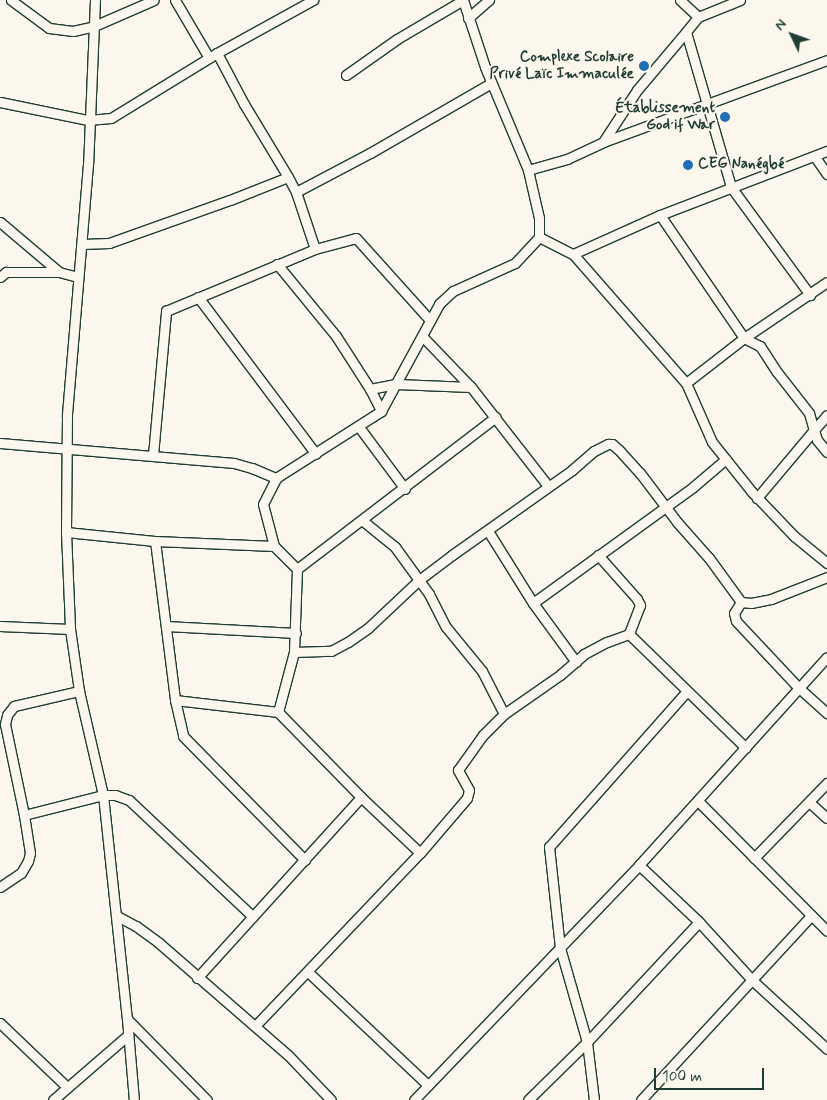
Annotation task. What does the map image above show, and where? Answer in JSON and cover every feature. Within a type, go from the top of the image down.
[{"type":"street","points":[[11,0],[49,28],[73,31],[94,26],[154,0]]},
{"type":"street","points":[[95,0],[88,120],[88,164],[67,416],[66,532],[70,630],[79,691],[103,795],[117,916],[134,1100]]},
{"type":"street","points":[[175,0],[213,55],[288,177],[296,192],[314,249]]},
{"type":"street","points":[[0,102],[88,120],[116,116],[136,101],[213,55],[313,0]]},
{"type":"street","points":[[278,712],[294,652],[297,569],[274,546],[263,504],[276,478],[359,427],[381,411],[423,338],[429,319],[439,304],[453,291],[515,263],[539,237],[539,218],[528,170],[491,83],[463,0],[397,39],[346,75]]},
{"type":"street","points":[[468,18],[489,0]]},
{"type":"street","points":[[680,0],[698,17]]},
{"type":"street","points":[[603,142],[637,90],[698,17],[740,0]]},
{"type":"street","points":[[686,32],[731,187],[810,295]]},
{"type":"street","points":[[528,170],[567,159],[603,142],[827,60]]},
{"type":"street","points":[[296,192],[370,153],[491,83]]},
{"type":"street","points":[[573,254],[660,215],[827,151]]},
{"type":"street","points":[[815,157],[827,174]]},
{"type":"street","points":[[82,244],[109,243],[230,200],[288,177]]},
{"type":"street","points":[[660,215],[744,338],[760,346],[777,372],[809,413],[817,440],[827,452]]},
{"type":"street","points":[[0,222],[59,272]]},
{"type":"street","points":[[539,237],[573,254],[686,383],[707,433],[757,498],[794,536],[827,562]]},
{"type":"street","points":[[153,455],[166,311],[314,249],[356,238],[429,319]]},
{"type":"street","points":[[277,264],[336,336],[370,389],[381,411]]},
{"type":"street","points":[[0,277],[6,272],[59,272],[78,277]]},
{"type":"street","points":[[686,383],[744,338],[827,282]]},
{"type":"street","points":[[198,297],[316,454]]},
{"type":"street","points":[[423,338],[471,387],[548,486]]},
{"type":"street","points":[[370,389],[396,384],[471,387]]},
{"type":"street","points":[[757,498],[827,416]]},
{"type":"street","points":[[297,569],[405,489],[496,417]]},
{"type":"street","points":[[359,427],[405,489]]},
{"type":"street","points":[[0,443],[234,463],[276,478]]},
{"type":"street","points":[[294,652],[331,651],[348,642],[368,628],[419,580],[602,446],[612,444],[640,473],[709,558],[741,602],[751,603],[771,598],[827,577]]},
{"type":"street","points":[[533,603],[693,487],[726,459]]},
{"type":"street","points":[[363,521],[395,546],[419,580],[446,627],[482,671],[504,714]]},
{"type":"street","points":[[488,531],[533,603],[576,662]]},
{"type":"street","points":[[66,532],[155,541],[274,546]]},
{"type":"street","points":[[155,541],[174,700],[181,731],[188,743],[305,860]]},
{"type":"street","points":[[255,1026],[420,853],[470,793],[458,770],[482,735],[504,714],[576,662],[584,654],[607,642],[629,634],[640,605],[637,598],[598,555]]},
{"type":"street","points":[[741,602],[734,613],[736,621],[799,688],[827,713]]},
{"type":"street","points":[[0,626],[70,630]]},
{"type":"street","points":[[166,626],[296,633]]},
{"type":"street","points":[[629,634],[686,692],[746,748]]},
{"type":"street","points":[[414,1100],[639,865],[827,657]]},
{"type":"street","points":[[0,887],[21,873],[30,853],[5,724],[7,715],[14,706],[79,691]]},
{"type":"street","points":[[594,1100],[586,1042],[560,948],[549,855],[550,843],[686,692]]},
{"type":"street","points":[[174,700],[278,712],[361,797],[420,853]]},
{"type":"street","points":[[754,858],[827,782]]},
{"type":"street","points":[[24,815],[103,795],[115,795],[129,800],[253,917]]},
{"type":"street","points":[[197,978],[361,797]]},
{"type":"street","points":[[698,801],[827,931]]},
{"type":"street","points":[[809,802],[827,818]]},
{"type":"street","points":[[639,865],[699,922],[752,980],[827,1049]]},
{"type":"street","points":[[117,916],[136,926],[159,943],[197,978],[288,1055],[331,1100]]},
{"type":"street","points":[[641,1100],[811,916]]},
{"type":"street","points":[[528,1100],[586,1042],[699,922]]},
{"type":"street","points":[[308,972],[428,1085]]},
{"type":"street","points":[[127,1019],[207,1100]]},
{"type":"street","points":[[0,1023],[67,1087]]},
{"type":"street","points":[[53,1100],[128,1035]]},
{"type":"place","name":"Complexe Scolaire Privé Laïc Immaculée","points":[[644,66]]},
{"type":"place","name":"Établissement God if War","points":[[725,117]]},
{"type":"place","name":"CEG Nanégbé","points":[[688,165]]}]
